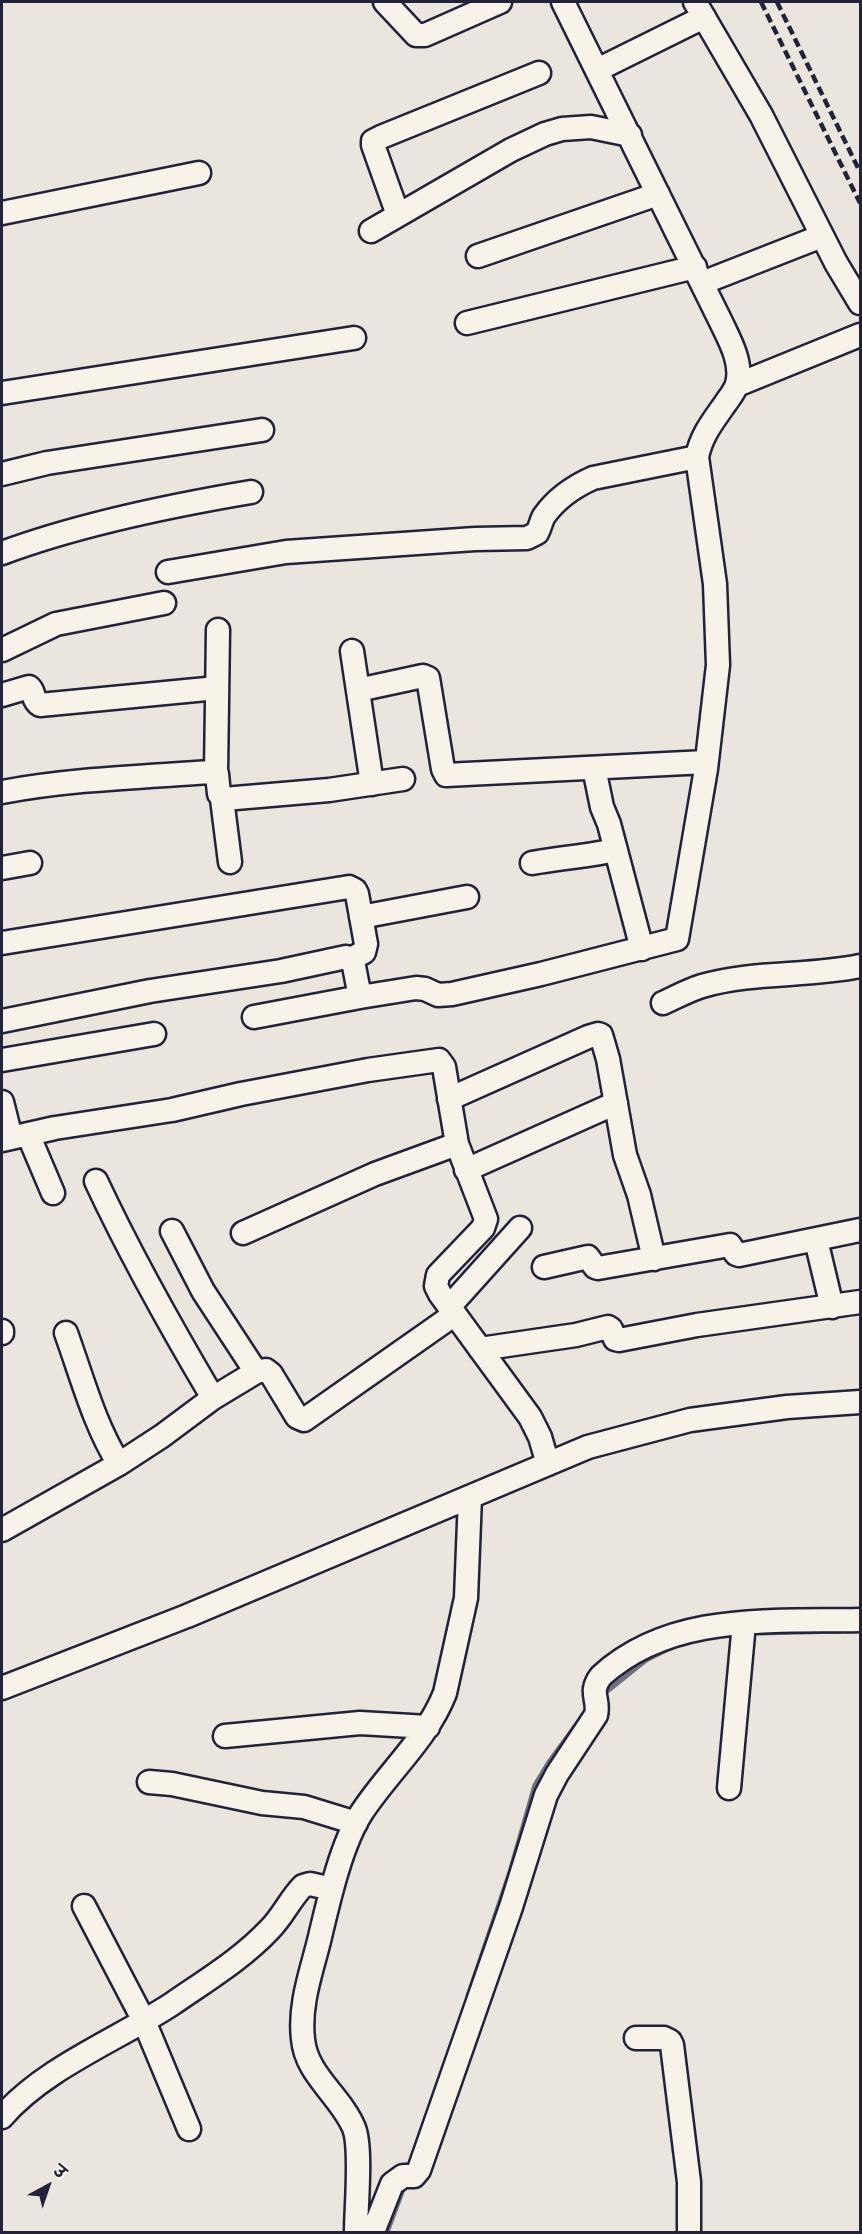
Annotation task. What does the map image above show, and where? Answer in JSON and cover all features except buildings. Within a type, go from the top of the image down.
[{"type":"street","points":[[385,2],[416,36],[425,35],[500,2]]},
{"type":"street","points":[[563,2],[730,342],[736,358],[737,385]]},
{"type":"street","points":[[597,70],[699,9],[761,115],[847,284],[861,303]]},
{"type":"street","points":[[398,215],[373,141],[539,73]]},
{"type":"street","points":[[370,231],[511,150],[545,134],[562,129],[591,127],[630,135]]},
{"type":"street","points":[[2,213],[199,173]]},
{"type":"street","points":[[478,256],[658,194]]},
{"type":"street","points":[[467,324],[698,275],[822,236]]},
{"type":"street","points":[[254,1017],[416,988],[442,996],[674,942],[678,936],[706,762],[718,653],[715,584],[697,457],[700,443],[737,385],[861,335]]},
{"type":"street","points":[[2,393],[354,338]]},
{"type":"street","points":[[2,474],[47,463],[262,430]]},
{"type":"street","points":[[168,572],[286,552],[528,538],[537,533],[542,519],[549,510],[584,482],[593,478],[697,457]]},
{"type":"street","points":[[2,553],[31,542],[156,510],[251,492]]},
{"type":"street","points":[[2,650],[56,624],[164,603]]},
{"type":"street","points":[[218,630],[216,773],[222,799],[230,862]]},
{"type":"street","points":[[352,651],[372,784]]},
{"type":"street","points":[[358,690],[423,676],[428,678],[442,769],[446,775],[706,762]]},
{"type":"street","points":[[2,695],[28,687],[35,701],[40,705],[217,688]]},
{"type":"street","points":[[594,768],[602,807],[609,821],[642,949]]},
{"type":"street","points":[[2,792],[84,781],[216,773]]},
{"type":"street","points":[[222,799],[329,790],[403,779]]},
{"type":"street","points":[[532,863],[560,858],[574,859],[616,850]]},
{"type":"street","points":[[2,868],[30,863]]},
{"type":"street","points":[[2,943],[349,887],[355,890],[366,949],[351,959],[346,957],[281,971],[150,991],[2,1021]]},
{"type":"street","points":[[361,917],[467,897]]},
{"type":"street","points":[[351,959],[360,997]]},
{"type":"street","points":[[663,1003],[700,987],[720,982],[821,973],[861,966]]},
{"type":"street","points":[[2,1060],[154,1034]]},
{"type":"street","points":[[449,1099],[598,1034],[603,1038],[625,1155],[642,1205],[654,1259]]},
{"type":"street","points":[[13,1137],[172,1110],[241,1094],[368,1070],[435,1060],[442,1063],[457,1144],[485,1215],[486,1223],[438,1275],[436,1286],[530,1417],[540,1437],[548,1464]]},
{"type":"street","points":[[2,1102],[13,1137],[52,1193]]},
{"type":"street","points":[[466,1170],[616,1103]]},
{"type":"street","points":[[243,1233],[375,1174],[457,1144]]},
{"type":"street","points":[[96,1181],[153,1295],[213,1398]]},
{"type":"street","points":[[2,1530],[118,1464],[162,1436],[213,1398],[256,1372],[266,1370],[271,1374],[297,1417],[304,1420],[452,1311],[520,1228]]},
{"type":"street","points":[[544,1267],[586,1257],[591,1259],[594,1266],[598,1268],[730,1245],[739,1255],[861,1230]]},
{"type":"street","points":[[172,1232],[203,1291],[256,1372]]},
{"type":"street","points":[[816,1240],[832,1307]]},
{"type":"street","points":[[480,1349],[608,1327],[615,1339],[620,1340],[697,1325],[861,1302]]},
{"type":"street","points":[[66,1333],[98,1423],[118,1464]]},
{"type":"street","points":[[2,1688],[187,1616],[588,1447],[690,1420],[787,1407],[861,1402]]},
{"type":"street","points":[[356,2232],[355,2132],[305,2052],[304,2000],[332,1889],[356,1823],[428,1727],[445,1693],[466,1598],[470,1497]]},
{"type":"street","points":[[373,2232],[392,2184],[418,2173],[423,2161],[511,1906],[546,1795],[594,1718],[596,1703],[594,1687],[601,1677],[648,1645],[665,1637],[698,1628],[744,1630],[861,1620]]},
{"type":"street","points":[[729,1788],[744,1630]]},
{"type":"street","points":[[225,1736],[360,1723],[428,1727]]},
{"type":"street","points":[[149,1782],[172,1784],[262,1803],[304,1807],[356,1823]]},
{"type":"street","points":[[2,2117],[26,2092],[144,2021],[215,1974],[254,1944],[279,1919],[303,1886],[310,1884],[332,1889]]},
{"type":"street","points":[[84,1906],[144,2021],[189,2129]]},
{"type":"street","points":[[636,2038],[664,2038],[672,2045],[689,2182],[689,2232]]},
{"type":"waterway","points":[[760,1633],[841,1631]]},
{"type":"waterway","points":[[601,1696],[646,1660],[672,1647]]},
{"type":"waterway","points":[[468,1996],[510,1872],[535,1785],[590,1706]]},
{"type":"waterway","points":[[387,2232],[405,2184]]},
{"type":"railway","points":[[761,2],[860,203]]},
{"type":"railway","points":[[777,2],[860,172]]}]
